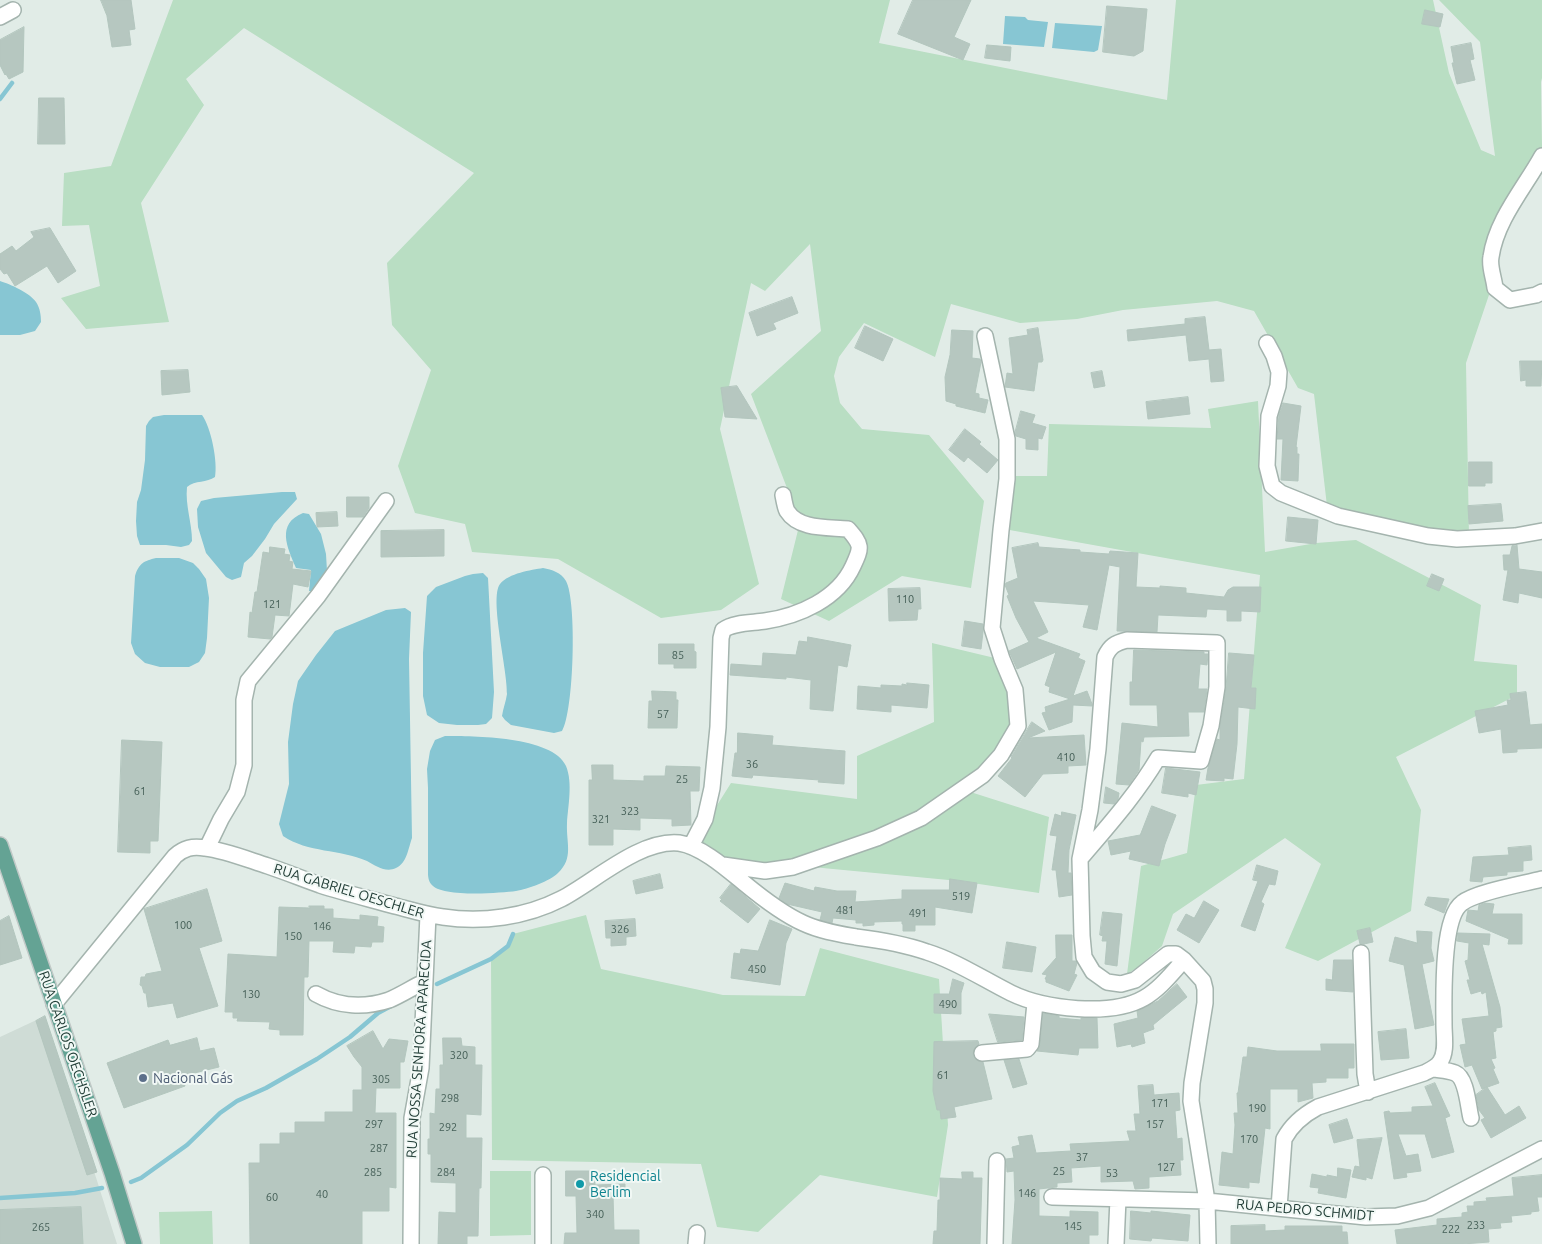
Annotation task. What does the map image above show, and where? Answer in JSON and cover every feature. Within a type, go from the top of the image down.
[{"type":"main road","name":"RUA CARLOS OECHSLER","points":[[0,845],[112,1173],[134,1244]]},
{"type":"street","points":[[1542,156],[1499,230],[1490,258],[1495,288],[1510,300],[1542,292]]},
{"type":"street","points":[[722,865],[765,871],[792,868],[877,838],[912,822],[983,775],[1001,755],[1018,726],[1015,690],[992,628],[1007,479],[1007,439],[985,336]]},
{"type":"street","points":[[1267,343],[1274,356],[1278,372],[1278,386],[1269,416],[1267,466],[1272,486],[1281,493],[1338,516],[1428,536],[1457,539],[1515,536],[1542,531]]},
{"type":"street","points":[[691,846],[705,819],[712,788],[718,727],[721,638],[723,630],[730,626],[773,620],[811,607],[834,592],[849,574],[860,552],[858,540],[848,529],[805,524],[794,518],[786,510],[783,496]]},
{"type":"street","points":[[207,848],[237,792],[244,765],[244,700],[248,681],[318,596],[386,501]]},
{"type":"street","points":[[1080,859],[1128,804],[1158,758],[1201,761],[1211,726],[1217,687],[1217,642],[1126,640],[1115,643],[1108,648],[1105,657],[1098,749],[1090,810],[1080,859],[1084,957],[1093,972],[1107,982],[1121,984],[1135,980],[1168,954],[1176,954],[1184,960],[1202,981],[1205,989],[1205,1003],[1192,1083],[1192,1101],[1207,1202],[1208,1244]]},
{"type":"street","name":"RUA GABRIEL OESCHLER","points":[[54,1004],[175,856],[189,847],[207,848],[350,894],[428,915],[464,920],[522,913],[544,907],[630,855],[658,846],[676,843],[691,846],[722,865],[764,899],[803,924],[831,932],[887,942],[927,952],[958,964],[1013,994],[1035,1003],[1064,1007],[1094,1009],[1122,1007],[1144,998],[1161,986],[1184,960]]},
{"type":"street","points":[[1434,1069],[1440,1062],[1444,1049],[1445,962],[1450,928],[1456,908],[1462,902],[1475,897],[1542,879]]},
{"type":"street","name":"RUA NOSSA SENHORA APARECIDA","points":[[410,1244],[412,1118],[420,1068],[428,915]]},
{"type":"street","points":[[1361,953],[1365,1066],[1368,1092]]},
{"type":"street","points":[[316,994],[344,1004],[366,1006],[390,999],[424,982]]},
{"type":"street","points":[[982,1053],[1027,1049],[1031,1044],[1035,1003]]},
{"type":"street","points":[[1279,1208],[1284,1139],[1289,1130],[1304,1114],[1318,1107],[1434,1069],[1455,1073],[1461,1077],[1471,1118]]},
{"type":"street","name":"RUA PEDRO SCHMIDT","points":[[1052,1197],[1207,1202],[1366,1217],[1397,1216],[1429,1208],[1542,1149]]},
{"type":"street","points":[[995,1244],[997,1161]]},
{"type":"street","points":[[542,1244],[543,1175]]},
{"type":"street","points":[[1116,1244],[1118,1199]]},
{"type":"shaded area","points":[[45,1016],[117,1244],[0,1244],[0,1037]]},
{"type":"green space","points":[[173,0],[890,0],[879,43],[1167,100],[1176,0],[1433,0],[1449,73],[1481,150],[1495,156],[1480,42],[1439,0],[1542,0],[1542,147],[1497,216],[1491,289],[1466,363],[1469,537],[1453,536],[1327,506],[1314,394],[1298,388],[1254,311],[1217,301],[1123,310],[1077,319],[1020,323],[951,304],[935,357],[864,323],[839,357],[834,376],[840,403],[862,429],[929,435],[984,501],[971,588],[902,576],[829,621],[781,599],[800,522],[751,394],[821,331],[810,244],[765,291],[751,283],[720,429],[759,584],[721,610],[661,618],[558,559],[472,552],[465,524],[415,513],[398,466],[431,370],[392,325],[387,263],[474,173],[244,28],[186,79],[204,105],[141,203],[169,322],[86,329],[61,298],[100,286],[89,225],[62,226],[64,173],[111,166]]},
{"type":"green space","points":[[1258,401],[1265,552],[1316,543],[1356,540],[1481,605],[1474,661],[1517,665],[1517,695],[1396,757],[1421,810],[1411,911],[1318,961],[1285,948],[1321,864],[1285,838],[1173,914],[1162,946],[1127,974],[1141,866],[1187,853],[1196,785],[1244,779],[1260,575],[1004,529],[1013,476],[1047,476],[1049,424],[1211,428],[1208,409]]},
{"type":"green space","points":[[932,643],[999,659],[1013,689],[1014,726],[999,752],[961,789],[1049,817],[1039,893],[959,881],[791,865],[731,862],[699,841],[709,818],[731,783],[857,799],[857,756],[934,722]]},
{"type":"green space","points":[[586,915],[601,969],[723,995],[805,996],[820,948],[939,979],[948,1125],[937,1197],[820,1175],[758,1232],[717,1227],[701,1164],[492,1160],[491,959],[508,946],[513,934]]},
{"type":"green space","points":[[490,1171],[531,1171],[531,1235],[490,1236]]},
{"type":"green space","points":[[212,1211],[213,1244],[160,1244],[159,1212]]},
{"type":"water","points":[[1005,16],[1025,17],[1028,20],[1048,22],[1044,47],[1003,44]]},
{"type":"water","points":[[1055,23],[1102,26],[1098,50],[1094,52],[1052,48]]},
{"type":"water","points":[[0,281],[25,292],[36,302],[41,322],[35,331],[20,335],[0,335]]},
{"type":"water","points":[[164,415],[202,415],[211,436],[215,454],[215,477],[187,487],[192,541],[189,545],[181,547],[140,545],[137,536],[137,502],[141,490],[145,460],[146,426],[153,417]]},
{"type":"water","points":[[295,492],[297,499],[274,524],[252,556],[244,563],[241,577],[232,580],[226,577],[206,553],[198,527],[197,509],[201,501],[214,498]]},
{"type":"water","points":[[303,513],[309,514],[321,534],[326,554],[327,571],[313,591],[309,591],[311,570],[296,568],[286,537],[289,523]]},
{"type":"water","points":[[156,558],[179,558],[193,563],[206,579],[209,598],[205,653],[199,662],[189,667],[160,667],[145,663],[135,654],[131,643],[135,576],[142,563]]},
{"type":"water","points":[[543,568],[562,575],[566,581],[572,610],[573,656],[569,702],[562,731],[554,733],[511,725],[502,716],[507,694],[507,683],[498,619],[497,592],[500,584],[509,577]]},
{"type":"water","points":[[483,573],[488,578],[494,692],[492,718],[486,724],[478,725],[439,723],[427,715],[423,696],[423,653],[427,596],[436,587],[465,576]]},
{"type":"water","points":[[405,608],[411,612],[409,659],[412,838],[403,863],[389,870],[357,857],[313,848],[293,841],[283,836],[279,824],[289,784],[288,742],[298,681],[335,631],[386,610]]},
{"type":"water","points":[[445,736],[473,736],[529,743],[558,756],[566,766],[570,787],[567,823],[568,856],[558,873],[544,882],[526,888],[497,893],[458,893],[437,888],[430,883],[428,874],[427,769],[430,751],[435,740]]},
{"type":"building","points":[[101,0],[131,0],[135,29],[129,30],[131,45],[112,47],[107,16]]},
{"type":"building","points":[[913,0],[971,0],[954,37],[970,44],[963,60],[898,34]]},
{"type":"building","points":[[1107,6],[1147,9],[1143,51],[1134,56],[1103,52]]},
{"type":"building","points":[[1425,10],[1443,14],[1440,27],[1422,24]]},
{"type":"building","points":[[24,27],[23,72],[9,79],[0,65],[0,40]]},
{"type":"building","points":[[1471,43],[1474,59],[1470,60],[1475,80],[1457,84],[1452,63],[1454,63],[1451,47]]},
{"type":"building","points":[[987,45],[1011,47],[1010,61],[985,58]]},
{"type":"building","points":[[39,98],[64,98],[65,144],[38,144]]},
{"type":"building","points":[[50,228],[76,271],[58,283],[47,266],[15,286],[7,273],[4,274],[0,269],[0,254],[12,246],[16,251],[34,237],[31,232]]},
{"type":"building","points":[[792,297],[798,313],[773,323],[776,329],[757,336],[749,313]]},
{"type":"building","points":[[1205,317],[1209,350],[1221,349],[1224,381],[1211,382],[1209,359],[1189,361],[1186,335],[1128,341],[1127,330],[1185,324],[1185,319]]},
{"type":"building","points":[[865,326],[893,339],[883,361],[855,348]]},
{"type":"building","points":[[1038,328],[1043,360],[1038,362],[1034,391],[1005,387],[1007,373],[1013,374],[1009,338],[1028,335],[1027,330]]},
{"type":"building","points":[[952,330],[973,331],[972,358],[980,359],[981,362],[975,393],[979,394],[979,398],[988,400],[985,413],[956,406],[956,404],[946,401],[945,377],[950,355]]},
{"type":"building","points":[[1520,361],[1542,361],[1541,386],[1526,386],[1526,380],[1521,381]]},
{"type":"building","points":[[188,370],[190,392],[162,395],[161,371]]},
{"type":"building","points":[[1102,371],[1105,386],[1094,388],[1091,373]]},
{"type":"building","points":[[737,386],[757,419],[725,417],[721,388]]},
{"type":"building","points":[[1188,397],[1190,414],[1148,419],[1146,402]]},
{"type":"building","points":[[1283,403],[1301,406],[1296,447],[1297,454],[1299,454],[1298,481],[1281,480],[1283,439],[1277,439],[1279,414]]},
{"type":"building","points":[[1021,411],[1035,415],[1032,423],[1046,427],[1042,439],[1038,438],[1038,450],[1026,449],[1026,439],[1016,436],[1015,433]]},
{"type":"building","points":[[965,429],[998,460],[987,473],[968,457],[964,462],[949,450]]},
{"type":"building","points":[[1469,462],[1492,462],[1492,483],[1485,483],[1485,486],[1469,486]]},
{"type":"building","points":[[347,497],[369,497],[369,508],[363,517],[347,517]]},
{"type":"building","points":[[1501,504],[1503,521],[1469,524],[1468,506]]},
{"type":"building","points":[[337,512],[338,526],[317,527],[316,513]]},
{"type":"building","points":[[1288,517],[1318,520],[1316,544],[1286,541]]},
{"type":"building","points":[[444,530],[444,556],[381,557],[381,531]]},
{"type":"building","points":[[1038,543],[1039,547],[1080,550],[1080,552],[1109,554],[1110,551],[1138,553],[1136,587],[1186,588],[1186,593],[1224,597],[1228,590],[1233,587],[1261,587],[1260,612],[1241,611],[1241,621],[1227,621],[1227,610],[1207,609],[1206,617],[1158,615],[1157,632],[1117,631],[1120,567],[1109,565],[1097,630],[1083,627],[1089,605],[1033,601],[1048,632],[1036,638],[1080,654],[1078,658],[1085,661],[1073,696],[1087,691],[1092,704],[1092,706],[1073,705],[1072,722],[1049,730],[1042,713],[1046,712],[1045,707],[1070,699],[1049,692],[1050,687],[1045,685],[1056,652],[1017,669],[1009,651],[1029,642],[1016,618],[1007,596],[1009,595],[1005,585],[1018,578],[1012,548]]},
{"type":"building","points":[[1517,545],[1519,569],[1542,572],[1542,598],[1519,593],[1518,603],[1503,600],[1508,570],[1504,570],[1503,555],[1510,555],[1512,546]]},
{"type":"building","points":[[270,547],[285,549],[284,554],[290,555],[289,561],[293,562],[292,569],[311,571],[308,587],[293,584],[289,616],[275,615],[272,637],[270,639],[248,637],[250,612],[252,613],[255,592],[257,592],[263,552],[269,553]]},
{"type":"building","points":[[1432,574],[1444,579],[1439,591],[1427,586]]},
{"type":"building","points":[[920,588],[921,609],[918,609],[917,620],[889,621],[888,589]]},
{"type":"building","points":[[965,621],[983,624],[981,649],[962,646]]},
{"type":"building","points":[[808,637],[851,645],[847,667],[838,665],[833,711],[810,709],[811,680],[730,675],[731,664],[762,666],[763,653],[796,655],[799,641],[807,642]]},
{"type":"building","points":[[659,644],[694,644],[696,668],[674,668],[674,664],[659,664]]},
{"type":"building","points":[[1134,650],[1204,652],[1204,654],[1208,654],[1207,665],[1200,664],[1198,689],[1207,689],[1204,712],[1188,712],[1189,736],[1144,737],[1143,742],[1141,741],[1139,770],[1129,785],[1116,784],[1122,723],[1158,727],[1157,705],[1130,705],[1130,682],[1132,682]]},
{"type":"building","points":[[1229,653],[1254,655],[1251,688],[1256,688],[1255,709],[1238,707],[1237,744],[1233,779],[1224,778],[1224,781],[1206,780],[1217,739],[1220,740]]},
{"type":"building","points":[[907,683],[929,685],[927,708],[891,705],[891,712],[857,709],[858,686],[881,688],[881,685],[902,686],[902,684],[907,685]]},
{"type":"building","points":[[652,691],[676,692],[676,700],[678,700],[677,728],[648,728],[649,701],[652,701]]},
{"type":"building","points":[[1526,692],[1530,725],[1542,724],[1542,748],[1517,749],[1517,752],[1503,753],[1501,729],[1479,733],[1475,711],[1508,705],[1507,700],[1511,700],[1510,694]]},
{"type":"building","points":[[1032,722],[1045,731],[1028,738],[1084,735],[1086,765],[1068,766],[1068,773],[1043,774],[1025,797],[998,776],[1012,758]]},
{"type":"building","points":[[738,733],[773,736],[772,745],[845,751],[844,784],[818,782],[819,780],[753,775],[752,778],[732,776],[735,753],[737,753]]},
{"type":"building","points":[[122,740],[162,742],[158,841],[150,841],[150,853],[118,852]]},
{"type":"building","points":[[592,765],[613,765],[613,780],[644,781],[644,776],[665,776],[666,766],[700,767],[699,791],[690,791],[691,825],[672,826],[672,819],[640,818],[640,830],[613,829],[613,845],[589,845],[589,780],[592,780]]},
{"type":"building","points":[[1166,768],[1200,772],[1196,795],[1188,793],[1188,797],[1162,793]]},
{"type":"building","points":[[1106,787],[1119,793],[1118,799],[1114,804],[1104,803]]},
{"type":"building","points":[[1152,806],[1176,815],[1159,866],[1129,859],[1131,851],[1111,855],[1108,841],[1140,835]]},
{"type":"building","points":[[1062,812],[1076,815],[1069,850],[1068,873],[1071,873],[1072,895],[1059,897],[1056,870],[1052,870],[1057,836],[1050,835],[1055,814],[1061,816]]},
{"type":"building","points":[[1531,846],[1532,860],[1523,861],[1523,871],[1507,872],[1507,875],[1483,877],[1482,882],[1470,881],[1473,857],[1509,855],[1508,848]]},
{"type":"building","points":[[1257,865],[1278,871],[1275,885],[1269,884],[1261,902],[1264,904],[1255,931],[1241,926],[1258,881],[1253,880]]},
{"type":"building","points":[[660,874],[663,888],[636,894],[633,881]]},
{"type":"building","points":[[950,879],[977,883],[972,913],[935,907],[935,925],[915,925],[915,931],[903,931],[902,921],[874,922],[874,925],[863,926],[863,923],[856,923],[856,920],[833,918],[832,923],[820,920],[822,912],[787,904],[779,898],[785,883],[814,891],[815,887],[837,891],[856,891],[855,902],[902,899],[902,890],[949,890]]},
{"type":"building","points":[[731,884],[760,909],[748,923],[720,901],[722,899],[720,898]]},
{"type":"building","points":[[207,889],[222,941],[199,948],[218,1006],[177,1018],[173,1003],[148,1007],[146,993],[144,993],[140,985],[141,977],[145,977],[146,974],[162,971],[144,909]]},
{"type":"building","points":[[1428,897],[1449,899],[1444,913],[1425,905]]},
{"type":"building","points":[[1204,901],[1219,910],[1199,943],[1177,930],[1186,914],[1194,918]]},
{"type":"building","points":[[1484,903],[1494,904],[1492,914],[1522,914],[1522,944],[1508,944],[1509,939],[1466,921],[1468,910],[1478,911],[1479,905]]},
{"type":"building","points":[[309,906],[324,906],[324,909],[333,909],[333,918],[360,920],[360,915],[378,917],[377,926],[384,927],[383,942],[372,942],[371,947],[355,946],[354,953],[333,952],[334,941],[309,941],[308,977],[304,977],[303,1035],[280,1035],[280,1030],[269,1029],[270,1022],[237,1021],[238,1018],[233,1018],[233,1012],[225,1012],[228,954],[277,957],[279,907],[310,908]]},
{"type":"building","points":[[1103,912],[1122,914],[1117,966],[1105,964],[1107,941],[1102,941],[1103,936],[1100,935]]},
{"type":"building","points":[[9,916],[22,958],[0,965],[0,921]]},
{"type":"building","points":[[635,919],[636,936],[626,937],[626,945],[611,946],[611,938],[606,938],[605,921]]},
{"type":"building","points":[[770,920],[792,929],[786,943],[780,985],[731,978],[734,953],[740,954],[741,949],[758,951]]},
{"type":"building","points":[[1370,928],[1373,942],[1360,944],[1357,931]]},
{"type":"building","points":[[1417,931],[1432,932],[1431,948],[1434,961],[1422,964],[1434,1025],[1415,1029],[1404,965],[1389,961],[1395,937],[1417,943]]},
{"type":"building","points":[[1458,933],[1490,934],[1489,945],[1482,944],[1500,1007],[1502,1027],[1496,1028],[1496,1031],[1493,1032],[1496,1058],[1491,1059],[1499,1083],[1482,1089],[1472,1065],[1465,1067],[1460,1045],[1466,1044],[1462,1019],[1489,1016],[1486,992],[1482,994],[1481,991],[1471,994],[1467,980],[1470,980],[1465,961],[1468,960],[1469,943],[1457,941]]},
{"type":"building","points":[[1056,935],[1072,935],[1072,961],[1077,963],[1074,974],[1077,975],[1069,991],[1046,982],[1047,975],[1042,974],[1056,958]]},
{"type":"building","points":[[1007,942],[1036,947],[1032,972],[1003,968]]},
{"type":"building","points":[[1334,960],[1352,960],[1353,992],[1326,990],[1326,979],[1332,980]]},
{"type":"building","points":[[953,979],[964,983],[961,993],[961,1014],[934,1013],[934,994],[949,994]]},
{"type":"building","points":[[1177,984],[1187,997],[1153,1025],[1154,1029],[1143,1033],[1145,1043],[1132,1047],[1131,1044],[1117,1047],[1114,1024],[1138,1018],[1137,1011],[1158,1001]]},
{"type":"building","points":[[1043,1013],[1059,1016],[1059,1018],[1081,1020],[1081,1018],[1097,1018],[1098,1048],[1079,1048],[1078,1055],[1037,1051],[1040,1045]]},
{"type":"building","points":[[989,1014],[1024,1017],[1022,1040],[998,1042]]},
{"type":"building","points":[[45,1016],[97,1172],[87,1175],[36,1021]]},
{"type":"building","points":[[1406,1029],[1409,1058],[1381,1060],[1378,1032]]},
{"type":"building","points":[[373,1031],[383,1049],[389,1039],[408,1041],[404,1062],[400,1062],[400,1088],[376,1088],[375,1113],[396,1113],[396,1188],[389,1187],[389,1211],[362,1211],[362,1244],[250,1244],[249,1163],[260,1163],[260,1144],[280,1144],[280,1133],[295,1133],[295,1122],[325,1122],[325,1112],[353,1112],[353,1090],[362,1090],[362,1067],[347,1046]]},
{"type":"building","points":[[197,1038],[200,1051],[214,1048],[219,1067],[182,1076],[185,1086],[124,1108],[107,1063],[168,1040],[170,1045]]},
{"type":"building","points":[[443,1038],[461,1038],[462,1046],[475,1047],[475,1065],[482,1065],[481,1115],[466,1114],[466,1138],[482,1138],[478,1236],[467,1236],[467,1244],[438,1244],[439,1212],[456,1213],[456,1183],[431,1182],[431,1154],[428,1154],[430,1113],[435,1114],[436,1089],[440,1089],[440,1065],[443,1065]]},
{"type":"building","points":[[978,1041],[979,1044],[974,1049],[973,1054],[978,1061],[983,1062],[992,1099],[954,1107],[956,1117],[941,1119],[940,1110],[937,1110],[933,1091],[934,1042]]},
{"type":"building","points":[[1321,1044],[1354,1044],[1354,1068],[1348,1068],[1348,1078],[1326,1078],[1326,1082],[1312,1083],[1313,1098],[1298,1102],[1298,1089],[1270,1089],[1270,1129],[1265,1128],[1259,1183],[1249,1182],[1249,1188],[1219,1185],[1222,1152],[1233,1154],[1234,1113],[1238,1113],[1237,1093],[1243,1057],[1247,1057],[1248,1047],[1277,1051],[1321,1051]]},
{"type":"building","points":[[1019,1059],[1027,1084],[1013,1088],[1004,1060]]},
{"type":"building","points":[[1435,1083],[1450,1116],[1445,1118],[1454,1152],[1432,1158],[1425,1134],[1398,1134],[1406,1156],[1418,1154],[1421,1171],[1406,1173],[1407,1177],[1394,1179],[1384,1112],[1412,1112],[1412,1107],[1433,1106],[1425,1087]]},
{"type":"building","points":[[1153,1085],[1154,1095],[1179,1093],[1180,1110],[1175,1111],[1177,1139],[1182,1138],[1183,1160],[1180,1160],[1181,1175],[1149,1177],[1149,1188],[1135,1189],[1133,1181],[1101,1182],[1101,1166],[1071,1168],[1072,1182],[1057,1183],[1057,1187],[1039,1189],[1039,1216],[1070,1217],[1070,1211],[1098,1212],[1098,1235],[1089,1235],[1089,1244],[1012,1244],[1015,1200],[1014,1171],[1007,1172],[1006,1159],[1014,1158],[1012,1147],[1020,1145],[1018,1137],[1032,1135],[1036,1153],[1071,1151],[1070,1144],[1130,1141],[1127,1131],[1136,1131],[1134,1114],[1140,1114],[1138,1086]]},
{"type":"building","points":[[1487,1087],[1505,1115],[1519,1106],[1526,1118],[1491,1138],[1481,1120],[1485,1118],[1479,1110],[1476,1095]]},
{"type":"building","points":[[1347,1119],[1353,1138],[1334,1143],[1329,1125]]},
{"type":"building","points":[[1382,1138],[1372,1179],[1366,1177],[1366,1180],[1352,1177],[1355,1166],[1360,1167],[1357,1140]]},
{"type":"building","points":[[1338,1168],[1351,1170],[1346,1198],[1318,1193],[1319,1188],[1310,1187],[1312,1174],[1337,1177]]},
{"type":"building","points":[[566,1171],[595,1171],[595,1185],[625,1184],[625,1195],[613,1195],[614,1230],[639,1230],[639,1244],[564,1244],[565,1233],[577,1233],[576,1196],[566,1196]]},
{"type":"building","points":[[962,1172],[973,1172],[973,1178],[982,1178],[980,1244],[933,1244],[934,1231],[937,1231],[940,1178],[962,1179]]},
{"type":"building","points":[[1542,1175],[1542,1197],[1537,1197],[1539,1211],[1531,1212],[1531,1214],[1511,1216],[1512,1222],[1500,1223],[1501,1228],[1488,1229],[1489,1242],[1397,1244],[1395,1230],[1437,1225],[1437,1219],[1462,1217],[1462,1213],[1468,1212],[1467,1206],[1474,1206],[1474,1202],[1487,1201],[1486,1198],[1514,1196],[1512,1178]]},
{"type":"building","points":[[81,1207],[83,1244],[0,1244],[0,1210]]},
{"type":"building","points":[[1131,1211],[1190,1215],[1188,1241],[1152,1238],[1151,1241],[1130,1239]]},
{"type":"building","points":[[1265,1225],[1265,1231],[1285,1230],[1285,1226],[1342,1226],[1342,1232],[1347,1232],[1348,1244],[1231,1244],[1231,1226]]},
{"type":"waterway","points":[[0,99],[12,83]]},
{"type":"waterway","points":[[437,984],[491,959],[508,946],[513,934]]},
{"type":"waterway","points":[[131,1182],[141,1178],[187,1145],[220,1113],[237,1101],[266,1088],[317,1059],[350,1037],[378,1013],[391,1006]]},
{"type":"waterway","points":[[0,1198],[75,1193],[102,1188]]},
{"type":"place","name":"Nacional Gás","points":[[143,1078]]},
{"type":"place","name":"Residencial Berlim","points":[[580,1184]]}]
